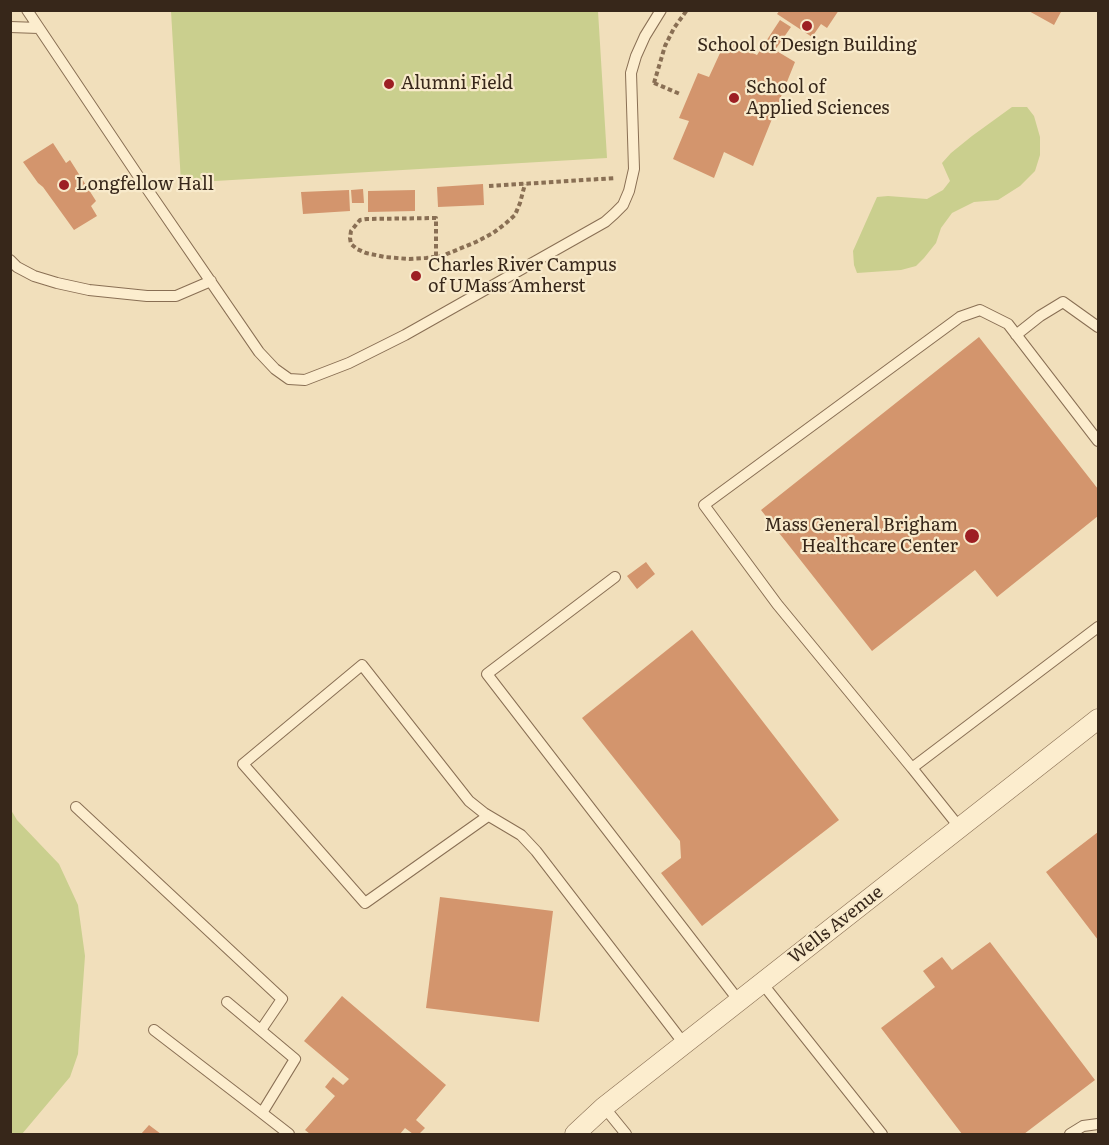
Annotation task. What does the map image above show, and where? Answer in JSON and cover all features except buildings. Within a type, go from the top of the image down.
[{"type":"street","name":"Wells Avenue","points":[[575,1134],[604,1107],[1098,719]]},
{"type":"lane","points":[[27,10],[259,352],[275,369],[289,379],[305,380],[348,363],[405,335],[605,222],[623,205],[630,191],[634,169],[631,73],[645,36],[662,10]]},
{"type":"lane","points":[[10,27],[39,28]]},
{"type":"lane","points":[[10,260],[17,267],[34,276],[89,290],[147,296],[176,296],[211,281]]},
{"type":"lane","points":[[1016,334],[1064,302],[1098,327]]},
{"type":"lane","points":[[960,828],[777,604],[704,505],[960,317],[980,310],[1008,324],[1098,441]]},
{"type":"lane","points":[[615,577],[487,674],[739,1001]]},
{"type":"lane","points":[[912,768],[1098,627]]},
{"type":"lane","points":[[488,816],[365,903],[243,764],[362,665],[469,801],[488,816],[521,835],[536,851],[685,1045]]},
{"type":"lane","points":[[76,807],[282,999],[261,1030]]},
{"type":"lane","points":[[762,983],[882,1134]]},
{"type":"lane","points":[[227,1002],[295,1059],[262,1113]]},
{"type":"lane","points":[[154,1030],[289,1134]]},
{"type":"lane","points":[[604,1107],[626,1134]]},
{"type":"lane","points":[[1070,1134],[1083,1126],[1098,1124]]},
{"type":"path","points":[[654,83],[665,46],[687,10]]},
{"type":"path","points":[[631,73],[680,94]]},
{"type":"path","points":[[489,186],[632,177]]},
{"type":"path","points":[[436,256],[436,218],[360,220],[351,231],[351,244],[366,252],[385,257],[409,259],[442,256],[476,242],[505,224],[515,215],[525,183]]},
{"type":"green space","name":"Alumni Field","points":[[171,11],[598,11],[607,158],[181,183]]},
{"type":"green space","points":[[1012,107],[1027,107],[1034,116],[1040,137],[1040,155],[1035,171],[1020,186],[998,200],[974,202],[952,213],[941,228],[936,243],[916,266],[901,270],[857,273],[853,251],[877,197],[927,199],[943,190],[950,181],[942,163],[972,136]]},
{"type":"green space","points":[[11,810],[17,820],[59,864],[78,905],[85,956],[78,1054],[70,1077],[22,1134],[10,1134]]},
{"type":"place","name":"School of Design Building","points":[[807,26]]},
{"type":"place","name":"Alumni Field","points":[[389,84]]},
{"type":"place","name":"School of Applied Sciences","points":[[734,98]]},
{"type":"place","name":"Longfellow Hall","points":[[64,185]]},
{"type":"place","name":"Charles River Campus of UMass Amherst","points":[[416,276]]},
{"type":"place","name":"Mass General Brigham Healthcare Center","points":[[972,536]]}]
